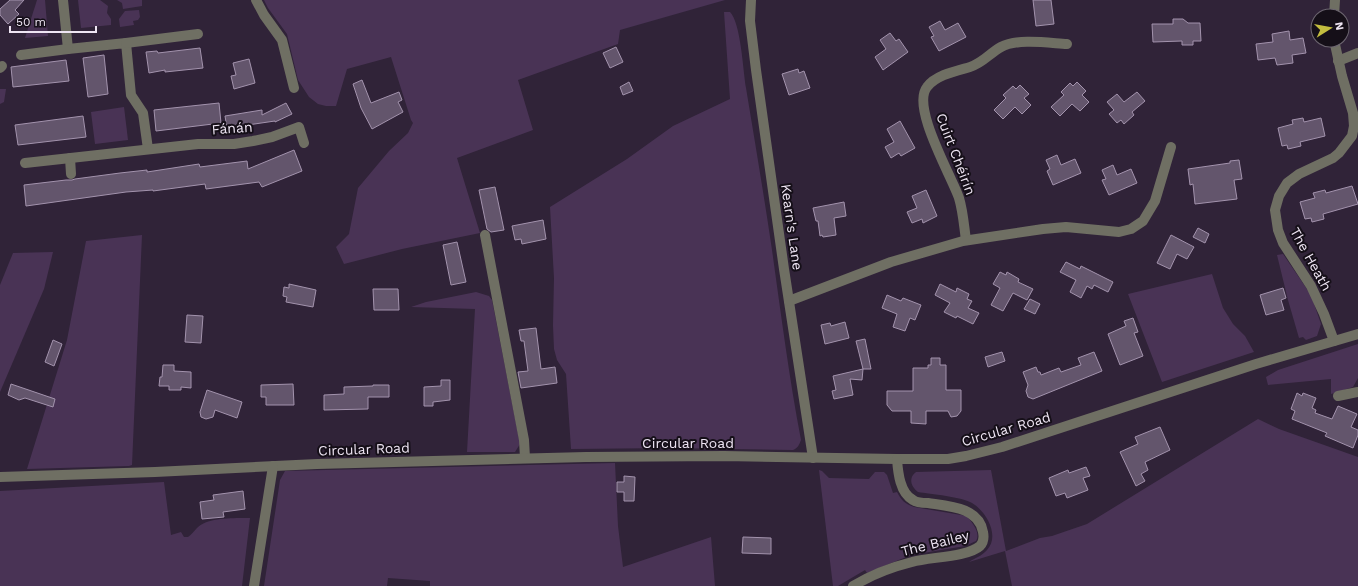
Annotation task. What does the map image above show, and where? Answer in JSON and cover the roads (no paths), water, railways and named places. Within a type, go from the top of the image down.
[{"type":"street","points":[[63,0],[68,49]]},
{"type":"street","points":[[256,0],[264,15],[282,40],[294,88]]},
{"type":"street","name":"Kearn's Lane","points":[[751,0],[750,21],[755,63],[813,458]]},
{"type":"street","points":[[21,55],[198,34]]},
{"type":"street","points":[[126,43],[131,95],[143,113],[148,149]]},
{"type":"street","name":"Cuirt Chéirín","points":[[966,240],[959,200],[955,187],[934,141],[925,116],[923,100],[925,90],[930,83],[939,78],[978,64],[1002,46],[1020,43],[1067,44]]},
{"type":"street","name":"The Heath","points":[[1334,341],[1311,286],[1283,243],[1278,230],[1275,210],[1278,196],[1287,183],[1299,174],[1333,158],[1339,153],[1352,136],[1354,126],[1353,113],[1336,48]]},
{"type":"street","points":[[1338,61],[1358,53]]},
{"type":"street","name":"Fánán","points":[[25,163],[198,144],[234,144],[253,142],[299,127],[304,143]]},
{"type":"street","points":[[789,301],[891,262],[966,240],[1066,227],[1120,232],[1131,229],[1143,221],[1155,201],[1171,147]]},
{"type":"street","points":[[70,158],[72,174]]},
{"type":"street","points":[[485,235],[524,440],[525,458]]},
{"type":"street","name":"Circular Road","points":[[0,476],[155,472],[273,466],[525,458],[716,456],[948,459],[983,452],[1256,364],[1358,334]]},
{"type":"street","points":[[1338,396],[1358,392]]},
{"type":"street","name":"The Bailey","points":[[853,586],[884,571],[912,562],[958,554],[971,550],[980,546],[984,539],[979,521],[965,510],[914,501],[908,496],[900,481],[897,459]]},
{"type":"street","points":[[254,586],[273,466]]}]
